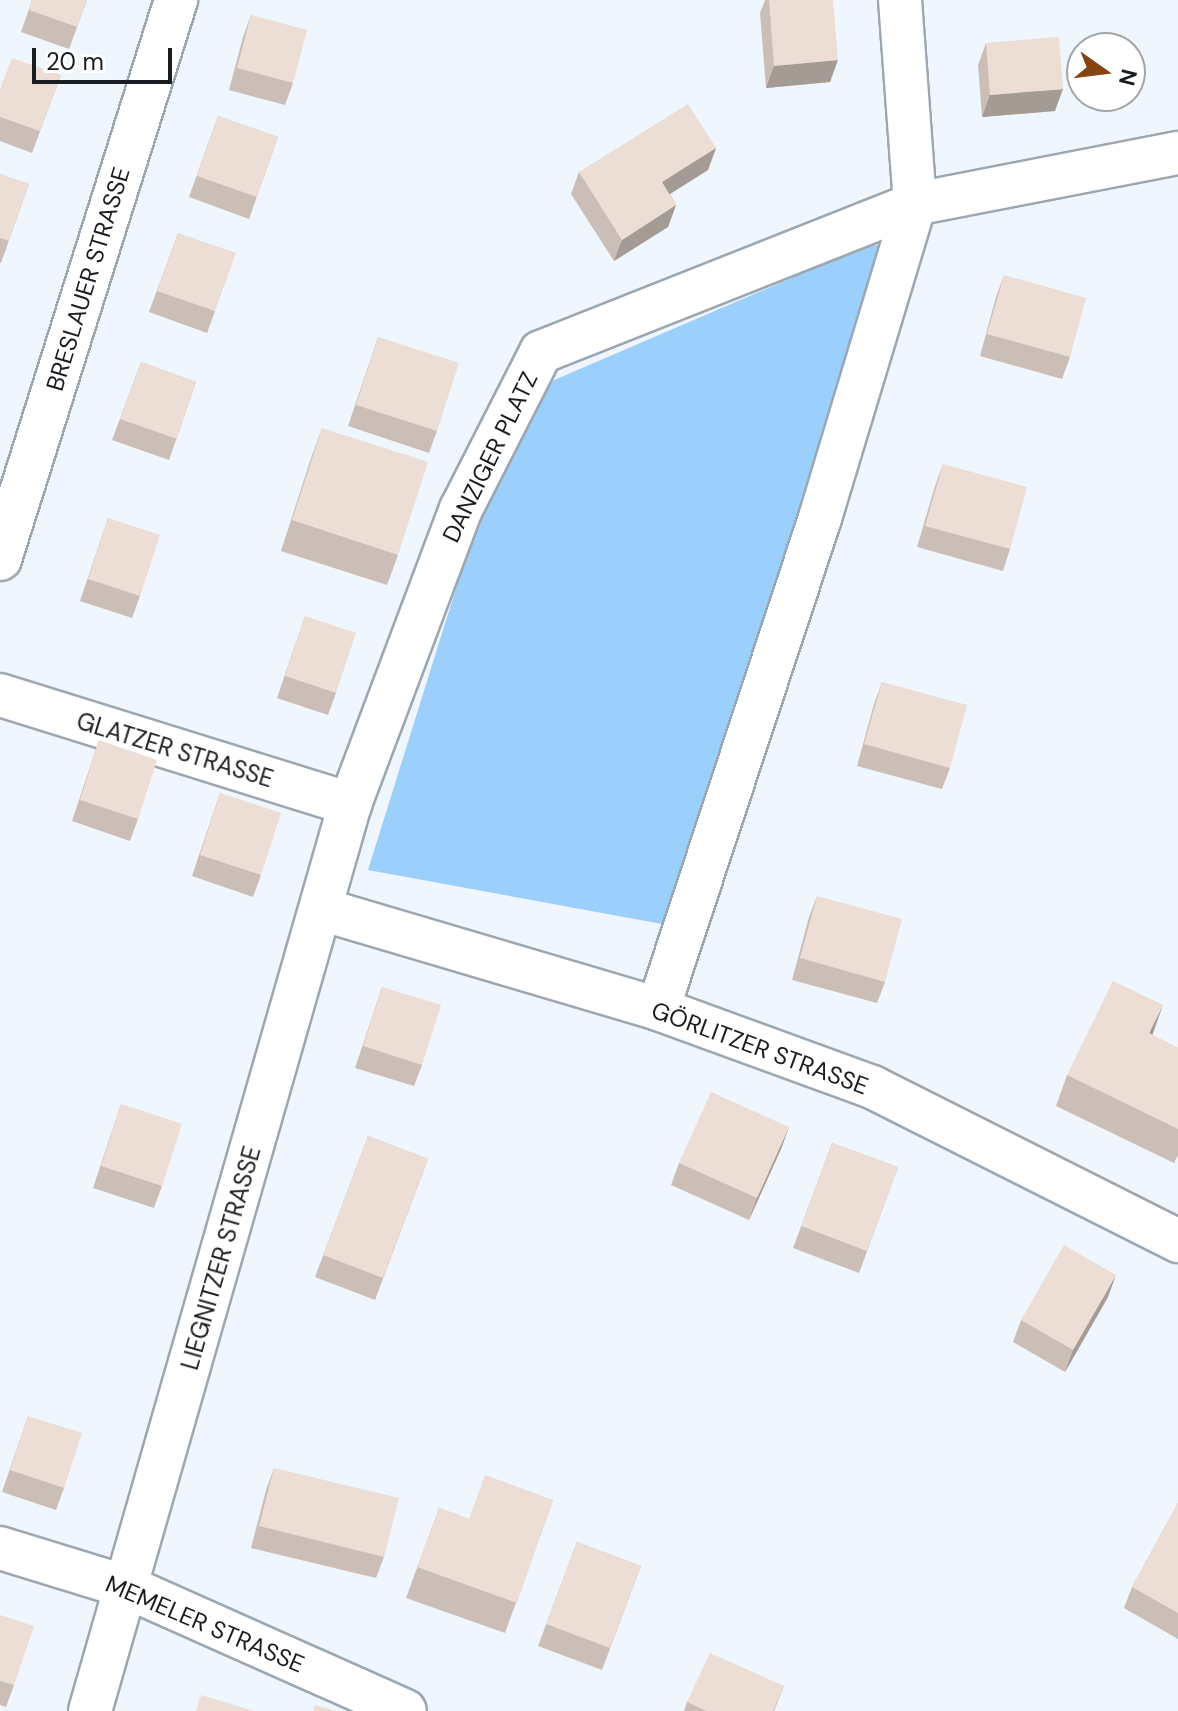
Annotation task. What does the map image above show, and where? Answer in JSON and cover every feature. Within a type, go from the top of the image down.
[{"type":"street","name":"BRESLAUER STRASSE","points":[[0,559],[176,0]]},
{"type":"street","points":[[658,1009],[820,518],[915,204],[900,0]]},
{"type":"street","name":"DANZIGER PLATZ","points":[[350,804],[461,509],[541,352],[915,204],[1178,153]]},
{"type":"street","name":"GLATZER STRASSE","points":[[0,695],[350,804]]},
{"type":"street","name":"LIEGNITZER STRASSE","points":[[90,1711],[350,804]]},
{"type":"street","name":"GÖRLITZER STRASSE","points":[[321,909],[658,1009],[872,1087],[1178,1241]]},
{"type":"street","name":"MEMELER STRASSE","points":[[0,1548],[127,1587],[405,1711]]},
{"type":"shaded area","points":[[893,244],[662,924],[368,870],[504,435],[545,384],[866,246]]},
{"type":"building","points":[[32,0],[87,0],[77,27],[29,10]]},
{"type":"building","points":[[769,0],[833,0],[838,60],[774,66]]},
{"type":"building","points":[[251,15],[307,30],[293,83],[237,68]]},
{"type":"building","points":[[1059,37],[1063,89],[990,95],[986,43]]},
{"type":"building","points":[[12,58],[61,75],[40,131],[0,117],[0,89]]},
{"type":"building","points":[[688,104],[716,148],[662,182],[676,205],[622,240],[579,172]]},
{"type":"building","points":[[218,116],[278,137],[257,197],[197,176]]},
{"type":"building","points":[[0,174],[29,184],[9,241],[0,238]]},
{"type":"building","points":[[178,233],[236,253],[215,311],[157,291]]},
{"type":"building","points":[[1004,275],[1086,298],[1070,357],[987,334]]},
{"type":"building","points":[[378,337],[459,363],[437,431],[356,405]]},
{"type":"building","points":[[141,362],[196,382],[177,439],[120,419]]},
{"type":"building","points":[[322,428],[428,462],[398,555],[292,520]]},
{"type":"building","points":[[943,464],[1027,487],[1010,549],[925,526]]},
{"type":"building","points":[[108,518],[160,535],[140,596],[88,579]]},
{"type":"building","points":[[305,616],[356,633],[336,693],[285,676]]},
{"type":"building","points":[[882,682],[967,705],[950,768],[864,744]]},
{"type":"building","points":[[99,740],[157,760],[138,819],[80,800]]},
{"type":"building","points":[[220,793],[281,813],[261,875],[200,855]]},
{"type":"building","points":[[817,896],[902,919],[885,982],[800,958]]},
{"type":"building","points":[[1113,981],[1163,1005],[1149,1033],[1178,1048],[1178,1129],[1067,1075]]},
{"type":"building","points":[[382,987],[441,1005],[422,1065],[363,1046]]},
{"type":"building","points":[[711,1092],[789,1127],[757,1198],[679,1163]]},
{"type":"building","points":[[121,1104],[182,1124],[162,1186],[101,1166]]},
{"type":"building","points":[[368,1136],[428,1159],[383,1278],[323,1255]]},
{"type":"building","points":[[832,1143],[898,1167],[867,1251],[801,1226]]},
{"type":"building","points":[[1064,1245],[1116,1275],[1073,1350],[1021,1320]]},
{"type":"building","points":[[28,1416],[82,1433],[64,1488],[10,1470]]},
{"type":"building","points":[[274,1468],[399,1498],[384,1557],[259,1526]]},
{"type":"building","points":[[485,1475],[553,1500],[517,1603],[417,1567],[439,1508],[469,1519]]},
{"type":"building","points":[[1178,1503],[1178,1613],[1132,1587]]},
{"type":"building","points":[[577,1542],[641,1566],[610,1648],[546,1624]]},
{"type":"building","points":[[0,1615],[34,1626],[14,1685],[0,1681]]},
{"type":"building","points":[[710,1653],[784,1686],[773,1711],[706,1711],[687,1702]]},
{"type":"building","points":[[201,1695],[254,1711],[196,1711]]},
{"type":"building","points":[[315,1705],[336,1711],[313,1711]]}]
